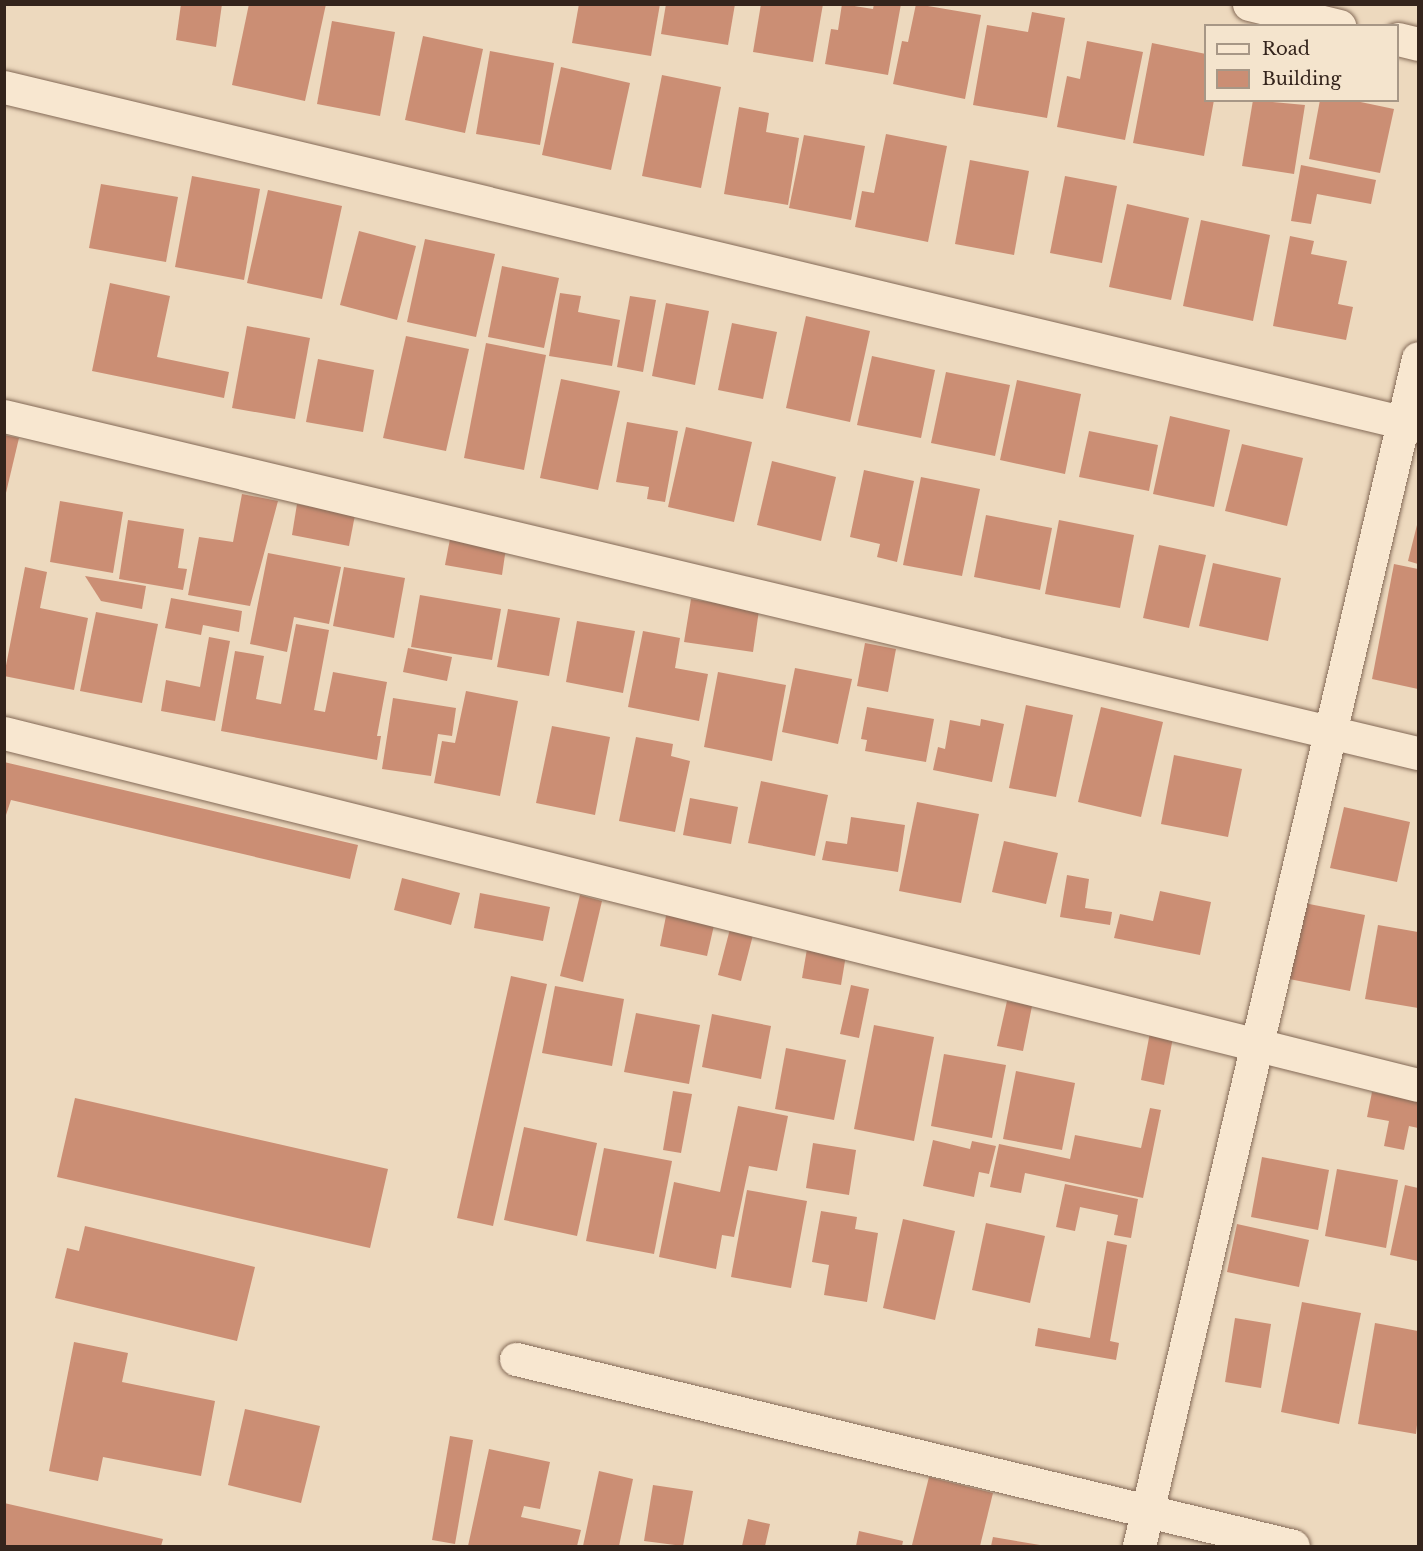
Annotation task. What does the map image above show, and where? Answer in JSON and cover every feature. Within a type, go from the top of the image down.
[{"type":"street","points":[[1249,4],[1330,24]]},
{"type":"street","points":[[1399,39],[1419,44]]},
{"type":"street","points":[[4,87],[1411,424]]},
{"type":"street","points":[[1139,1546],[1331,732],[1411,424],[1419,358]]},
{"type":"street","points":[[4,416],[1419,753]]},
{"type":"street","points":[[4,733],[1419,1085]]},
{"type":"street","points":[[516,1359],[1293,1546]]},
{"type":"building","points":[[181,4],[222,4],[216,47],[176,40]]},
{"type":"building","points":[[249,4],[326,4],[305,101],[232,85]]},
{"type":"building","points":[[579,4],[660,4],[651,56],[572,43]]},
{"type":"building","points":[[666,4],[735,4],[728,45],[661,34]]},
{"type":"building","points":[[761,4],[823,4],[813,62],[753,52]]},
{"type":"building","points":[[842,4],[873,9],[874,4],[901,4],[888,75],[825,64],[831,29],[838,30]]},
{"type":"building","points":[[916,4],[981,15],[965,99],[893,84],[902,41],[908,42]]},
{"type":"building","points":[[1032,12],[1065,18],[1047,118],[973,105],[987,25],[1028,32]]},
{"type":"building","points":[[332,21],[395,32],[380,116],[317,104]]},
{"type":"building","points":[[423,36],[483,49],[465,133],[405,120]]},
{"type":"building","points":[[1087,41],[1143,52],[1125,140],[1057,127],[1067,76],[1080,79]]},
{"type":"building","points":[[1152,43],[1204,54],[1204,102],[1214,102],[1204,156],[1133,143]]},
{"type":"building","points":[[490,51],[554,63],[540,145],[476,134]]},
{"type":"building","points":[[561,67],[630,83],[611,170],[542,155]]},
{"type":"building","points":[[662,75],[721,87],[701,188],[642,176]]},
{"type":"building","points":[[1253,102],[1305,105],[1294,174],[1242,166]]},
{"type":"building","points":[[1320,102],[1361,102],[1394,109],[1380,173],[1309,159]]},
{"type":"building","points":[[739,107],[769,113],[766,132],[799,138],[788,205],[724,194]]},
{"type":"building","points":[[886,134],[947,146],[928,242],[855,227],[862,191],[874,193]]},
{"type":"building","points":[[804,135],[865,146],[851,220],[789,208]]},
{"type":"building","points":[[970,160],[1029,171],[1014,255],[955,244]]},
{"type":"building","points":[[1301,165],[1376,180],[1371,204],[1317,194],[1311,224],[1291,221]]},
{"type":"building","points":[[192,176],[260,189],[244,280],[175,267]]},
{"type":"building","points":[[1065,176],[1117,186],[1102,263],[1050,253]]},
{"type":"building","points":[[101,184],[178,197],[166,262],[89,248]]},
{"type":"building","points":[[268,190],[342,206],[322,299],[247,283]]},
{"type":"building","points":[[1127,204],[1189,218],[1171,300],[1109,287]]},
{"type":"building","points":[[1201,220],[1270,235],[1253,321],[1183,306]]},
{"type":"building","points":[[359,231],[416,246],[397,320],[340,305]]},
{"type":"building","points":[[1290,236],[1314,241],[1311,254],[1347,261],[1338,304],[1353,307],[1346,340],[1273,326]]},
{"type":"building","points":[[425,239],[495,254],[476,337],[407,322]]},
{"type":"building","points":[[502,266],[559,278],[544,348],[488,337]]},
{"type":"building","points":[[110,283],[170,296],[157,357],[229,372],[224,398],[92,371]]},
{"type":"building","points":[[560,293],[581,296],[578,312],[620,320],[612,366],[549,356]]},
{"type":"building","points":[[630,296],[656,300],[643,372],[617,367]]},
{"type":"building","points":[[666,303],[709,311],[695,385],[652,376]]},
{"type":"building","points":[[806,316],[870,331],[850,422],[786,408]]},
{"type":"building","points":[[732,323],[777,332],[763,399],[718,390]]},
{"type":"building","points":[[247,326],[310,338],[295,419],[232,408]]},
{"type":"building","points":[[406,336],[469,349],[446,451],[383,438]]},
{"type":"building","points":[[486,343],[546,355],[524,470],[464,458]]},
{"type":"building","points":[[872,356],[935,370],[921,438],[857,425]]},
{"type":"building","points":[[318,359],[374,370],[363,432],[306,422]]},
{"type":"building","points":[[946,372],[1010,385],[995,456],[931,443]]},
{"type":"building","points":[[561,379],[620,391],[598,490],[540,478]]},
{"type":"building","points":[[1017,380],[1081,394],[1065,474],[1000,460]]},
{"type":"building","points":[[1170,416],[1230,430],[1214,507],[1153,494]]},
{"type":"building","points":[[627,422],[678,431],[665,502],[647,499],[649,487],[616,482]]},
{"type":"building","points":[[686,427],[752,442],[734,522],[668,507]]},
{"type":"building","points":[[1089,431],[1158,445],[1149,491],[1079,477]]},
{"type":"building","points":[[4,435],[19,438],[5,497],[4,496]]},
{"type":"building","points":[[1242,444],[1303,458],[1287,526],[1225,511]]},
{"type":"building","points":[[772,461],[836,477],[821,541],[757,525]]},
{"type":"building","points":[[864,470],[914,481],[897,562],[877,557],[880,544],[850,537]]},
{"type":"building","points":[[921,477],[980,489],[962,576],[903,565]]},
{"type":"building","points":[[242,494],[278,501],[250,606],[188,595],[199,537],[233,542]]},
{"type":"building","points":[[60,501],[123,512],[113,573],[50,562]]},
{"type":"building","points":[[297,504],[355,515],[349,546],[292,535]]},
{"type":"building","points":[[986,515],[1052,528],[1040,590],[974,577]]},
{"type":"building","points":[[128,520],[184,529],[178,568],[187,569],[183,590],[119,579]]},
{"type":"building","points":[[1059,520],[1134,535],[1120,608],[1045,594]]},
{"type":"building","points":[[1418,521],[1418,564],[1408,561]]},
{"type":"building","points":[[450,539],[506,548],[502,575],[445,565]]},
{"type":"building","points":[[1159,545],[1206,555],[1189,628],[1143,618]]},
{"type":"building","points":[[268,553],[341,567],[329,624],[294,617],[287,652],[250,644]]},
{"type":"building","points":[[1213,563],[1281,578],[1268,641],[1199,626]]},
{"type":"building","points":[[1394,564],[1418,569],[1418,689],[1372,679]]},
{"type":"building","points":[[25,567],[47,572],[40,608],[88,618],[74,690],[4,676]]},
{"type":"building","points":[[344,567],[405,578],[394,638],[333,626]]},
{"type":"building","points":[[85,576],[146,586],[142,609],[101,601]]},
{"type":"building","points":[[420,595],[501,609],[492,660],[411,647]]},
{"type":"building","points":[[171,598],[242,611],[239,632],[203,625],[201,635],[165,628]]},
{"type":"building","points":[[691,599],[759,610],[753,652],[684,642]]},
{"type":"building","points":[[508,609],[560,618],[549,676],[497,667]]},
{"type":"building","points":[[96,612],[158,624],[142,703],[80,691]]},
{"type":"building","points":[[577,621],[635,631],[623,693],[566,682]]},
{"type":"building","points":[[296,624],[329,630],[314,710],[325,712],[333,672],[387,682],[377,736],[381,736],[377,760],[221,731],[235,651],[264,656],[256,699],[281,704]]},
{"type":"building","points":[[643,631],[680,638],[675,668],[708,674],[699,721],[628,707]]},
{"type":"building","points":[[209,637],[230,641],[215,721],[161,711],[166,680],[200,687]]},
{"type":"building","points":[[865,643],[896,649],[888,692],[857,686]]},
{"type":"building","points":[[408,648],[452,657],[447,681],[403,672]]},
{"type":"building","points":[[795,668],[852,679],[838,744],[782,732]]},
{"type":"building","points":[[718,672],[786,685],[772,761],[704,747]]},
{"type":"building","points":[[466,691],[518,701],[500,796],[434,783],[442,741],[455,743]]},
{"type":"building","points":[[393,698],[456,708],[452,736],[438,734],[431,776],[382,769]]},
{"type":"building","points":[[1026,705],[1073,715],[1056,797],[1009,788]]},
{"type":"building","points":[[867,707],[934,719],[926,762],[865,751],[867,740],[861,739]]},
{"type":"building","points":[[1101,707],[1163,722],[1141,817],[1078,802]]},
{"type":"building","points":[[981,719],[1004,724],[992,782],[933,770],[938,747],[945,749],[950,720],[980,726]]},
{"type":"building","points":[[552,726],[610,737],[595,815],[536,803]]},
{"type":"building","points":[[636,737],[673,744],[671,756],[690,761],[675,832],[619,821]]},
{"type":"building","points":[[1174,755],[1242,769],[1228,837],[1161,824]]},
{"type":"building","points":[[4,762],[358,845],[350,879],[11,800],[4,821]]},
{"type":"building","points":[[761,781],[828,795],[815,856],[748,843]]},
{"type":"building","points":[[690,798],[738,807],[731,844],[683,835]]},
{"type":"building","points":[[917,802],[979,814],[961,903],[899,891]]},
{"type":"building","points":[[1344,807],[1410,822],[1397,882],[1330,868]]},
{"type":"building","points":[[851,817],[905,825],[898,872],[822,860],[826,841],[847,844]]},
{"type":"building","points":[[1004,841],[1058,853],[1046,904],[992,892]]},
{"type":"building","points":[[1067,875],[1089,879],[1085,908],[1112,912],[1110,925],[1060,917]]},
{"type":"building","points":[[402,878],[460,893],[451,925],[394,910]]},
{"type":"building","points":[[1160,891],[1211,902],[1200,955],[1114,938],[1120,914],[1153,921]]},
{"type":"building","points":[[480,893],[550,907],[543,941],[474,928]]},
{"type":"building","points":[[580,895],[602,901],[583,982],[560,976]]},
{"type":"building","points":[[1299,902],[1365,915],[1350,991],[1284,978]]},
{"type":"building","points":[[667,911],[715,921],[707,956],[660,946]]},
{"type":"building","points":[[1378,925],[1418,932],[1418,1008],[1365,999]]},
{"type":"building","points":[[730,929],[753,935],[741,981],[718,975]]},
{"type":"building","points":[[807,949],[846,955],[841,985],[802,978]]},
{"type":"building","points":[[511,976],[547,984],[493,1226],[457,1218]]},
{"type":"building","points":[[851,985],[869,989],[859,1038],[840,1034]]},
{"type":"building","points":[[555,986],[624,999],[612,1066],[542,1053]]},
{"type":"building","points":[[1007,1001],[1032,1006],[1023,1051],[997,1046]]},
{"type":"building","points":[[636,1013],[700,1025],[689,1084],[624,1072]]},
{"type":"building","points":[[712,1014],[771,1026],[761,1079],[702,1067]]},
{"type":"building","points":[[874,1025],[934,1037],[914,1141],[854,1129]]},
{"type":"building","points":[[1151,1027],[1174,1032],[1164,1085],[1141,1080]]},
{"type":"building","points":[[786,1048],[846,1060],[834,1120],[775,1109]]},
{"type":"building","points":[[944,1054],[1006,1065],[992,1138],[931,1126]]},
{"type":"building","points":[[1016,1071],[1075,1083],[1062,1150],[1003,1139]]},
{"type":"building","points":[[673,1091],[692,1094],[681,1153],[663,1150]]},
{"type":"building","points":[[1372,1092],[1418,1101],[1418,1128],[1409,1126],[1404,1150],[1384,1146],[1389,1121],[1367,1117]]},
{"type":"building","points":[[75,1098],[388,1169],[370,1248],[57,1177]]},
{"type":"building","points":[[738,1106],[788,1116],[777,1171],[749,1166],[734,1237],[722,1235],[716,1269],[659,1257],[674,1182],[720,1192]]},
{"type":"building","points":[[1150,1108],[1161,1110],[1143,1198],[1025,1173],[1021,1193],[990,1187],[999,1144],[1070,1159],[1075,1135],[1141,1148]]},
{"type":"building","points":[[524,1127],[597,1143],[577,1236],[504,1220]]},
{"type":"building","points":[[933,1140],[970,1149],[972,1141],[996,1146],[989,1174],[979,1172],[974,1197],[923,1186]]},
{"type":"building","points":[[813,1143],[856,1150],[849,1195],[806,1188]]},
{"type":"building","points":[[604,1148],[672,1161],[654,1254],[586,1241]]},
{"type":"building","points":[[1262,1157],[1329,1170],[1318,1230],[1251,1217]]},
{"type":"building","points":[[1337,1169],[1398,1180],[1386,1248],[1325,1236]]},
{"type":"building","points":[[1065,1184],[1138,1199],[1131,1238],[1114,1235],[1118,1215],[1080,1207],[1075,1231],[1056,1227]]},
{"type":"building","points":[[1405,1185],[1418,1188],[1418,1261],[1390,1255]]},
{"type":"building","points":[[747,1190],[807,1201],[791,1288],[731,1277]]},
{"type":"building","points":[[821,1211],[857,1217],[855,1229],[878,1233],[867,1302],[824,1295],[829,1265],[812,1262]]},
{"type":"building","points":[[903,1219],[955,1231],[935,1320],[883,1308]]},
{"type":"building","points":[[986,1223],[1045,1236],[1030,1303],[972,1290]]},
{"type":"building","points":[[1237,1224],[1309,1240],[1299,1287],[1227,1272]]},
{"type":"building","points":[[85,1226],[255,1267],[237,1341],[55,1298],[67,1248],[79,1251]]},
{"type":"building","points":[[1107,1241],[1127,1245],[1110,1341],[1119,1343],[1116,1360],[1035,1346],[1038,1328],[1090,1338]]},
{"type":"building","points":[[1302,1302],[1361,1313],[1339,1424],[1281,1412]]},
{"type":"building","points":[[1235,1318],[1271,1324],[1261,1388],[1225,1382]]},
{"type":"building","points":[[1375,1323],[1418,1331],[1416,1434],[1358,1424]]},
{"type":"building","points":[[74,1342],[128,1353],[122,1382],[215,1401],[201,1476],[103,1457],[98,1481],[49,1471]]},
{"type":"building","points":[[245,1409],[320,1426],[301,1503],[228,1485]]},
{"type":"building","points":[[450,1436],[473,1440],[455,1544],[432,1540]]},
{"type":"building","points":[[489,1449],[550,1462],[540,1509],[524,1506],[521,1517],[581,1530],[577,1546],[468,1546]]},
{"type":"building","points":[[599,1471],[633,1479],[619,1546],[583,1546]]},
{"type":"building","points":[[929,1477],[993,1493],[980,1546],[912,1545]]},
{"type":"building","points":[[653,1485],[693,1491],[683,1546],[644,1541]]},
{"type":"building","points":[[4,1503],[163,1539],[161,1546],[4,1546]]},
{"type":"building","points":[[748,1519],[770,1524],[765,1546],[742,1546]]},
{"type":"building","points":[[859,1531],[903,1541],[902,1546],[856,1546]]},
{"type":"building","points":[[993,1537],[1040,1545],[1040,1546],[991,1546]]}]
